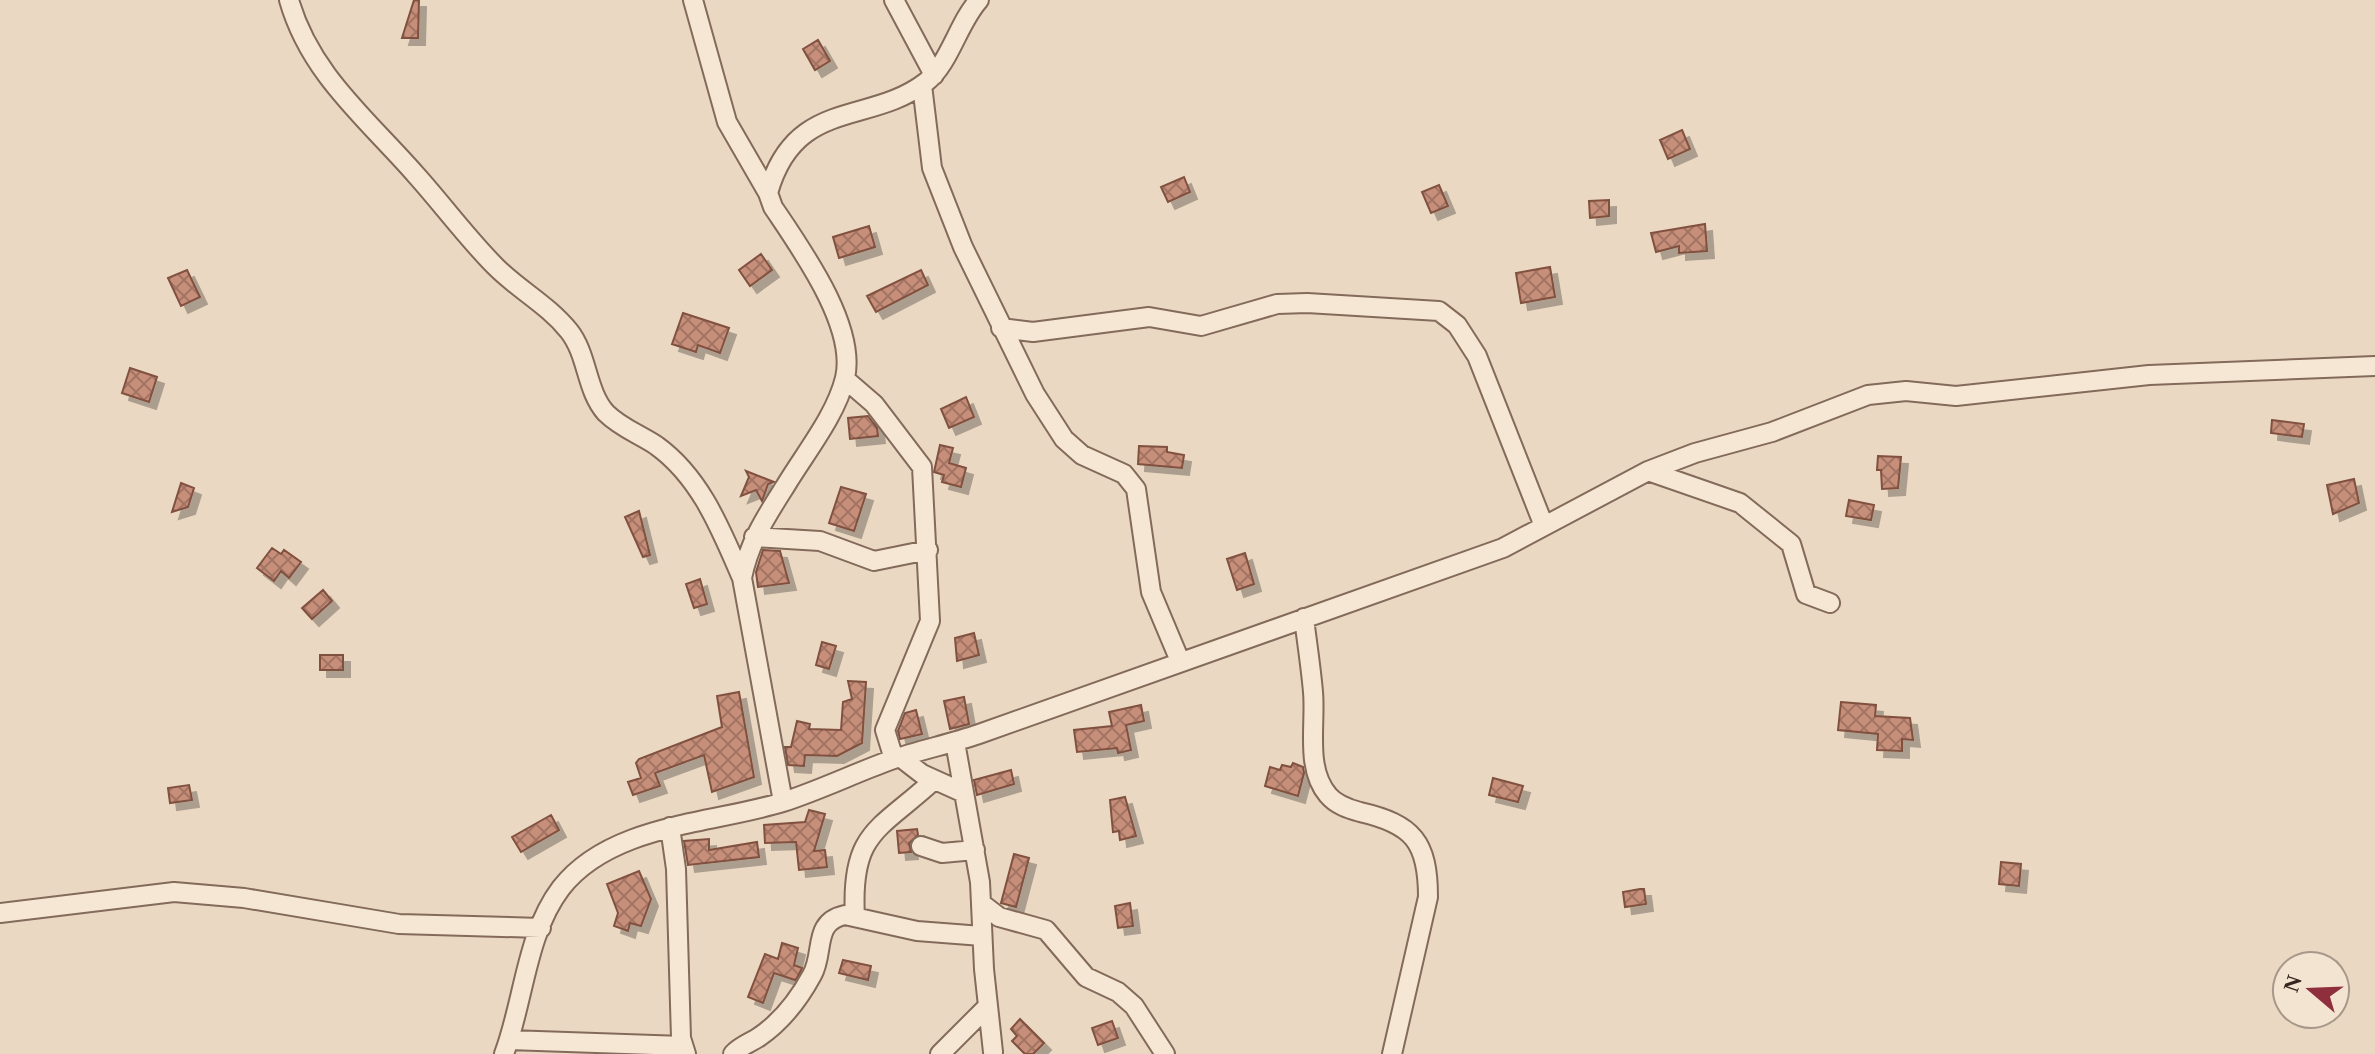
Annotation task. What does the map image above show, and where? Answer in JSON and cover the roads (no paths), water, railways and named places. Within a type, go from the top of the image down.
[{"type":"street","points":[[289,0],[306,45],[343,100],[379,133],[496,268],[541,302],[572,335],[600,406],[610,417],[657,446],[697,487],[720,527],[742,578],[783,802]]},
{"type":"street","points":[[693,0],[727,122],[773,207],[826,294],[847,354],[845,379],[829,413],[754,537],[742,578]]},
{"type":"street","points":[[894,0],[928,80],[932,168],[1001,328],[1035,394],[1064,439],[1082,455],[1124,474],[1132,482],[1151,592],[1180,661]]},
{"type":"street","points":[[768,193],[779,165],[812,129],[840,114],[928,80],[979,0]]},
{"type":"street","points":[[1001,328],[1033,332],[1149,317],[1201,326],[1277,304],[1439,311],[1457,325],[1477,356],[1544,526]]},
{"type":"street","points":[[670,827],[676,869],[679,1014],[684,1050],[507,1047],[541,928],[560,890],[582,867],[670,827],[783,802],[897,758],[955,742],[1503,548],[1648,471],[1695,453],[1772,432],[1840,404],[1887,392],[1956,396],[2149,375],[2375,366]]},
{"type":"street","points":[[845,379],[874,404],[918,457],[922,467],[930,621],[885,730],[897,758],[964,793]]},
{"type":"street","points":[[1648,471],[1740,503],[1791,544],[1806,594],[1830,603]]},
{"type":"street","points":[[754,537],[820,541],[874,561],[928,550]]},
{"type":"street","points":[[1304,618],[1312,689],[1315,763],[1320,782],[1329,797],[1346,808],[1394,820],[1410,831],[1421,848],[1428,880],[1428,897],[1392,1054]]},
{"type":"street","points":[[955,742],[982,904],[993,1052]]},
{"type":"street","points":[[855,917],[855,878],[871,834],[934,780]]},
{"type":"street","points":[[921,846],[942,853],[975,850]]},
{"type":"street","points":[[0,913],[174,892],[244,898],[399,924],[541,928]]},
{"type":"street","points":[[982,904],[1010,921],[1046,930],[1086,977],[1118,992],[1134,1006],[1165,1054]]},
{"type":"street","points":[[733,1054],[773,1027],[794,1004],[814,973],[822,931],[828,921],[845,915],[917,931],[982,936]]},
{"type":"street","points":[[940,1054],[988,1006]]}]
